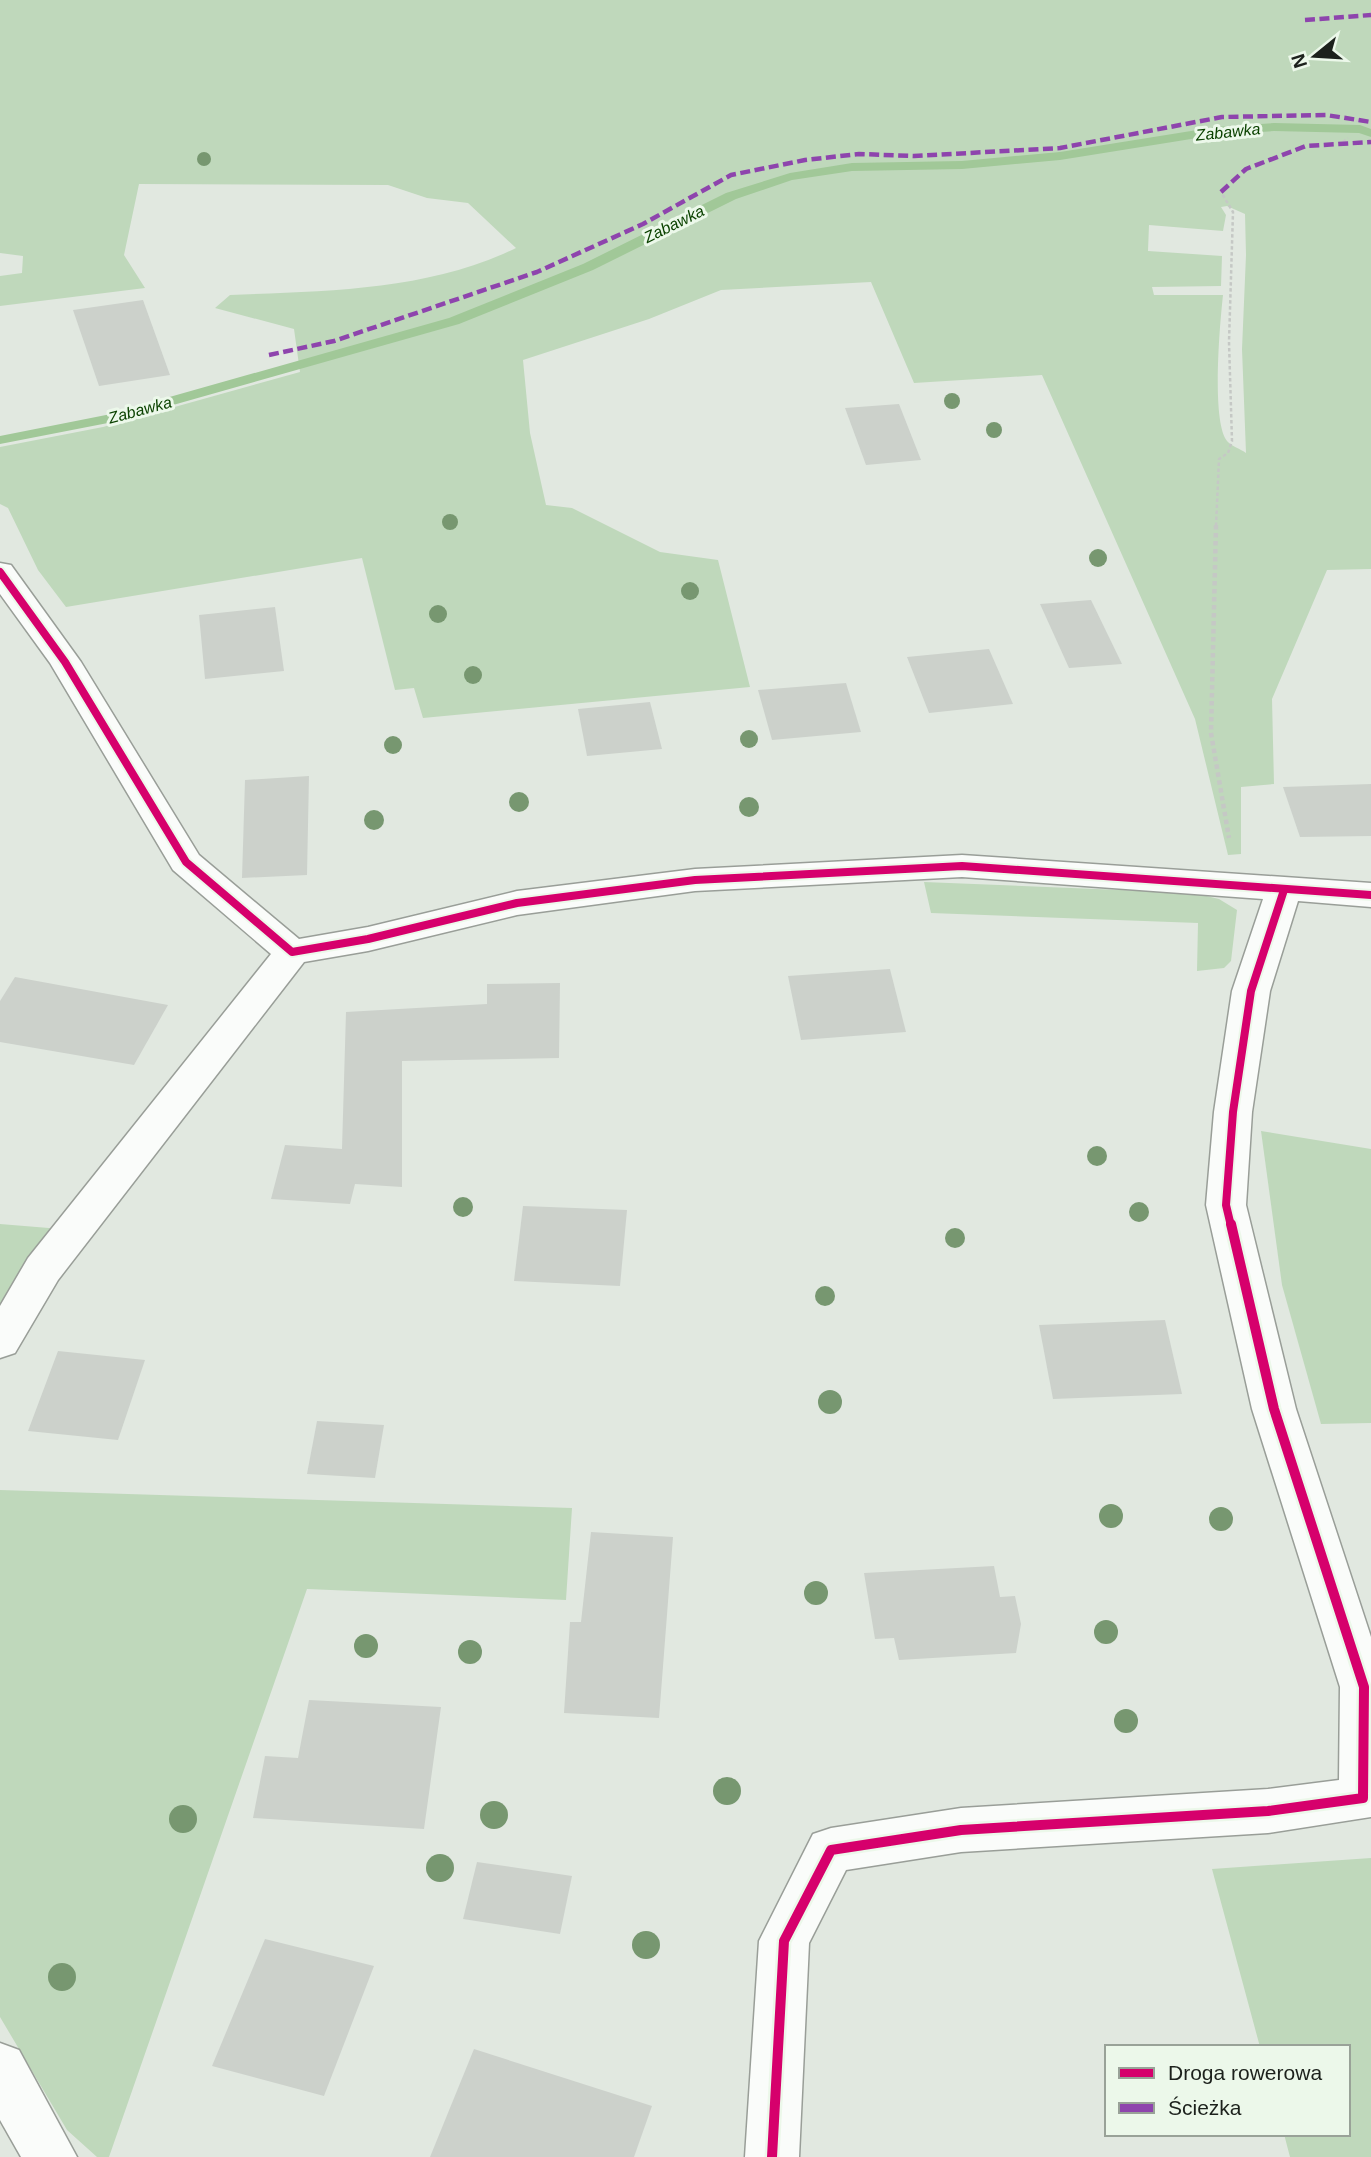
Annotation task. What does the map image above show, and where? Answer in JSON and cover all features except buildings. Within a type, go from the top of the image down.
[{"type":"street","points":[[0,572],[75,678],[186,862],[292,953]]},
{"type":"street","points":[[0,1342],[44,1269],[292,953],[368,939],[517,903],[695,880],[962,866],[1205,881],[1238,887],[1371,895]]},
{"type":"street","points":[[772,2157],[784,1941],[831,1850],[961,1830],[1268,1811],[1363,1798],[1364,1687],[1274,1409],[1226,1205],[1233,1112],[1251,991],[1284,890]]},
{"type":"street","points":[[0,2068],[50,2157]]},
{"type":"path","points":[[1343,142],[1348,138]]},
{"type":"path","points":[[1221,192],[1233,212],[1229,342],[1232,441],[1228,453],[1219,459],[1211,733],[1238,887]]},
{"type":"green space","points":[[0,0],[1371,0],[1371,569],[1327,570],[1272,699],[1274,784],[1241,787],[1241,854],[1228,855],[1195,719],[1042,375],[914,383],[871,282],[721,290],[649,319],[523,360],[530,433],[546,505],[572,508],[660,552],[718,560],[750,687],[423,718],[414,688],[395,690],[362,558],[66,607],[38,570],[8,508],[0,504],[0,447],[103,427],[300,372],[294,329],[215,308],[230,295],[339,290],[412,281],[448,273],[516,248],[468,203],[427,198],[388,185],[139,184],[124,255],[145,288],[0,306],[0,276],[22,273],[23,256],[0,253]],"holes":[[[1227,206],[1245,214],[1242,349],[1246,453],[1227,441],[1219,414],[1218,371],[1223,295],[1154,295],[1152,287],[1221,286],[1222,256],[1148,251],[1149,225],[1223,231],[1226,215],[1221,207]]]},
{"type":"green space","points":[[924,882],[1194,893],[1219,899],[1237,910],[1231,961],[1224,968],[1197,971],[1198,923],[931,913]]},
{"type":"green space","points":[[1261,1131],[1371,1149],[1371,1423],[1321,1424],[1282,1285]]},
{"type":"green space","points":[[0,1224],[61,1229],[0,1319]]},
{"type":"green space","points":[[0,1490],[572,1508],[566,1600],[307,1589],[109,2157],[97,2157],[67,2130],[0,2017]]},
{"type":"green space","points":[[1371,1858],[1371,2157],[1290,2157],[1285,2136],[1350,2136],[1350,2045],[1259,2045],[1212,1869]]},
{"type":"waterway","name":"Zabawka","points":[[0,440],[108,419],[454,321],[588,267],[731,196],[790,177],[852,167],[962,165],[1060,156],[1216,131],[1274,127],[1360,129],[1371,133]]},
{"type":"marked path","points":[[1305,20],[1371,15]]},
{"type":"marked path","points":[[269,355],[334,341],[537,272],[643,224],[731,175],[805,160],[859,154],[914,156],[1060,148],[1222,117],[1326,115],[1371,122]]},
{"type":"marked path","points":[[1221,192],[1246,169],[1306,146],[1371,142]]},
{"type":"cycle path","points":[[0,572],[65,662],[186,862],[292,952],[368,939],[517,903],[695,880],[962,866],[1371,895]]},
{"type":"cycle path","points":[[772,2157],[784,1941],[831,1850],[961,1830],[1268,1811],[1363,1798],[1364,1687],[1274,1409],[1226,1205],[1233,1112],[1251,991],[1284,890]]}]
